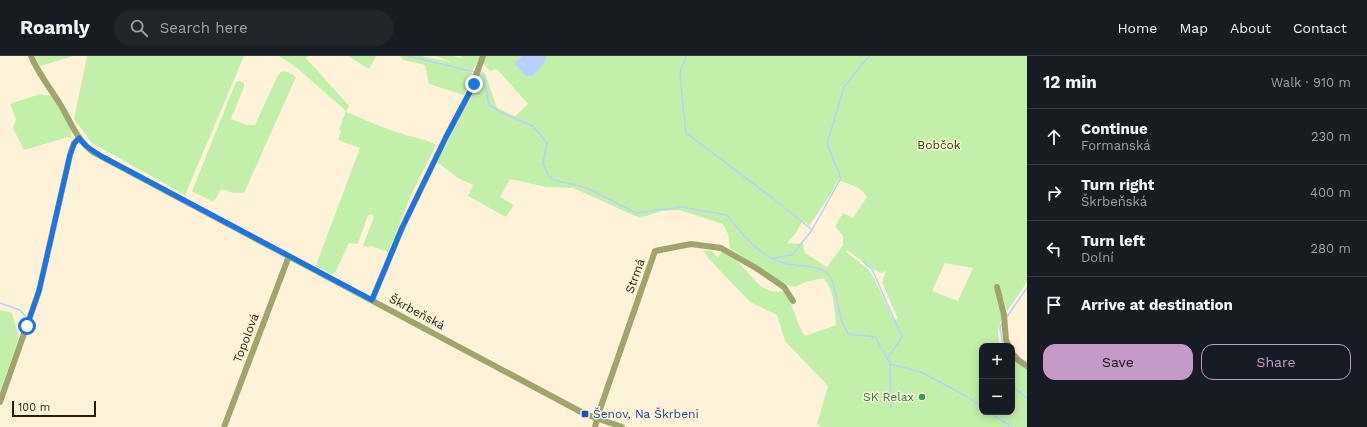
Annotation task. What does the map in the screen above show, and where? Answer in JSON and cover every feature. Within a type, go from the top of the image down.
[{"type":"street","name":"Škrbeňská","points":[[31,56],[79,138],[86,146],[101,156],[585,414],[622,427]]},
{"type":"street","points":[[372,300],[402,228],[446,137],[470,92],[483,56]]},
{"type":"street","points":[[0,402],[39,291],[70,155],[74,144],[79,138]]},
{"type":"street","name":"Strmá","points":[[598,418],[655,251],[691,244],[721,248],[756,268],[784,287],[794,301]]},
{"type":"street","name":"Topolová","points":[[224,427],[289,256]]},
{"type":"street","points":[[997,287],[1004,316],[1007,343]]},
{"type":"street","points":[[1015,356],[1027,366]]},
{"type":"street","points":[[595,427],[598,418]]},
{"type":"green space","points":[[35,56],[74,56],[40,66]]},
{"type":"green space","points":[[87,56],[244,56],[185,195],[92,143],[74,119]]},
{"type":"green space","points":[[279,56],[308,56],[306,58],[349,106],[346,112],[391,130],[425,140],[436,145],[411,195],[388,252],[371,246],[363,246],[374,217],[372,214],[368,215],[358,243],[349,243],[335,273],[331,274],[316,265],[360,148],[338,140],[341,131],[339,130],[346,111],[297,68]]},
{"type":"green space","points":[[348,56],[376,56],[369,69]]},
{"type":"green space","points":[[400,56],[421,56],[452,62],[435,56],[453,56],[461,58],[462,56],[482,56],[474,67],[464,95],[429,84],[425,65],[403,60]]},
{"type":"green space","points":[[485,56],[1027,56],[1027,282],[1007,311],[1000,289],[994,286],[1002,319],[998,329],[999,343],[979,343],[979,415],[1015,415],[1015,360],[1027,368],[1027,427],[821,427],[817,424],[828,386],[785,341],[777,315],[750,302],[708,258],[704,251],[711,251],[718,257],[723,250],[732,255],[760,286],[771,291],[784,292],[791,303],[799,325],[805,336],[836,325],[832,294],[823,278],[806,282],[795,287],[781,283],[730,248],[728,234],[723,224],[679,210],[662,211],[640,218],[573,188],[546,187],[510,179],[500,197],[514,205],[506,217],[468,196],[473,185],[458,178],[437,162],[477,86],[478,77],[481,71],[485,73],[497,108],[515,116],[528,104],[497,69],[490,71],[483,64]],"holes":[[[838,181],[851,184],[861,190],[867,197],[853,218],[843,213],[835,226],[843,236],[843,245],[827,267],[805,253],[803,244],[787,243],[795,234],[802,222],[805,222],[809,226]],[[847,250],[875,270],[881,273],[886,271],[882,282],[898,319],[894,320],[873,276],[867,268],[846,252]],[[945,263],[973,268],[958,301],[932,291]]]},
{"type":"green space","points":[[282,71],[288,72],[296,77],[244,193],[234,193],[221,189],[215,200],[212,201],[193,192],[192,191],[236,82],[239,81],[244,83],[244,87],[231,119],[247,125],[255,125],[278,75]]},
{"type":"green space","points":[[40,94],[51,96],[71,128],[71,138],[68,137],[24,150],[13,128],[16,119],[10,104]]},
{"type":"green space","points":[[0,310],[12,313],[19,337],[0,392]]},
{"type":"water","points":[[523,56],[546,56],[546,58],[535,74],[528,76],[516,66],[514,62]]},
{"type":"waterway","points":[[407,56],[475,72]]},
{"type":"waterway","points":[[686,56],[680,76],[686,133],[811,229]]},
{"type":"waterway","points":[[774,258],[792,255],[812,230],[841,178],[827,144],[844,87],[869,56]]},
{"type":"waterway","points":[[479,74],[484,77],[489,105],[504,114],[533,126],[547,143],[543,164],[549,176],[554,180],[587,188],[636,213],[681,207],[727,215],[746,238],[769,257],[788,264],[818,268],[827,273],[830,276],[834,286],[841,319],[848,334],[875,337],[890,364],[921,372],[966,396],[979,405]]},
{"type":"waterway","points":[[862,261],[872,269],[902,337],[887,359]]},
{"type":"waterway","name":"Bobčok","points":[[1006,318],[1027,288]]},
{"type":"waterway","points":[[0,303],[20,310],[25,316]]},
{"type":"waterway","name":"Bobčok","points":[[1002,324],[1000,327],[1003,343]]},
{"type":"waterway","points":[[890,364],[891,408]]},
{"type":"waterway","name":"Bobčok","points":[[1015,388],[1027,398]]},
{"type":"waterway","points":[[993,415],[1013,427]]},
{"type":"place","name":"SK Relax","points":[[922,397]]},
{"type":"place","name":"Šenov, Na Škrbeni","points":[[585,414]]},
{"type":"route","points":[[27,326],[39,291],[70,155],[74,144],[79,138],[93,152],[372,300],[417,196],[474,84]]}]
